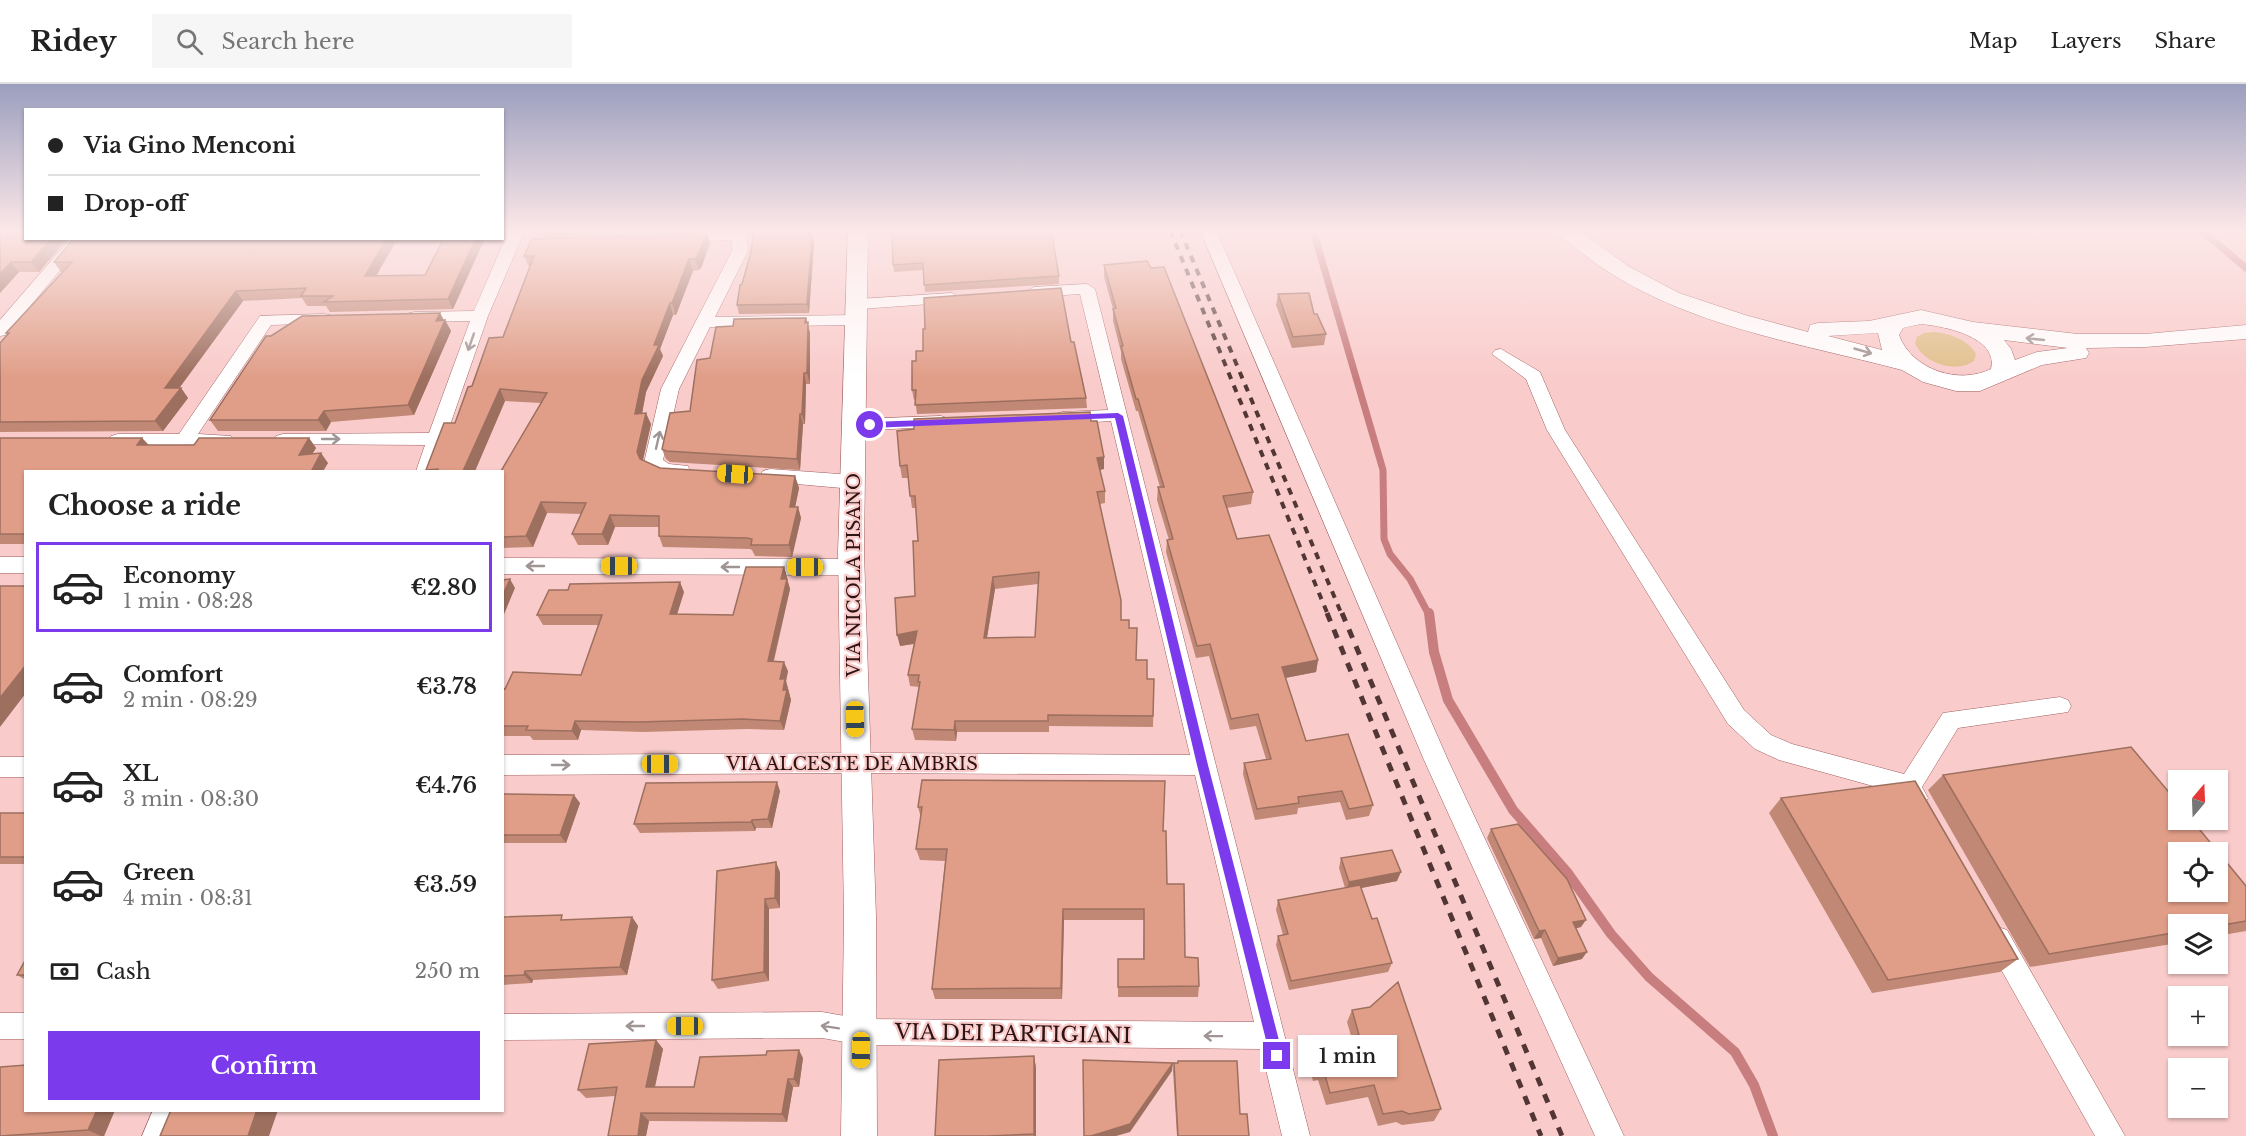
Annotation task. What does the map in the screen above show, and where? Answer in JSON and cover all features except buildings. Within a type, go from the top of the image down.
[{"type":"street","points":[[3,324],[44,279]]},
{"type":"street","points":[[425,470],[480,316],[498,279]]},
{"type":"street","points":[[700,472],[665,470],[652,464],[670,389],[726,279]]},
{"type":"street","name":"VIA NICOLA PISANO","points":[[859,279],[852,567],[862,1032],[859,1136]]},
{"type":"street","points":[[1229,279],[1432,749],[1610,1136]]},
{"type":"street","points":[[1635,279],[1720,315],[1836,343],[1906,364],[1931,377],[1960,383],[1978,384],[2037,359],[2135,343],[2246,332]]},
{"type":"street","points":[[1017,293],[1087,289],[1202,765],[1296,1136]]},
{"type":"street","points":[[705,322],[859,312],[971,297]]},
{"type":"street","points":[[400,318],[480,316]]},
{"type":"street","points":[[1766,327],[1829,330],[1893,324],[1921,316],[2014,336],[2054,341],[2135,343]]},
{"type":"street","points":[[184,440],[266,320],[344,319]]},
{"type":"street","points":[[1959,323],[1984,336],[1999,350],[2004,364],[1997,377]]},
{"type":"street","points":[[1893,324],[1888,332],[1889,344],[1906,364]]},
{"type":"street","points":[[1501,354],[1534,376],[1556,430],[1736,717],[1763,742],[1787,753],[1910,786],[1927,817]]},
{"type":"street","points":[[1047,418],[1118,416]]},
{"type":"street","points":[[855,425],[964,421]]},
{"type":"street","points":[[268,440],[437,439]]},
{"type":"street","points":[[104,440],[244,440]]},
{"type":"street","points":[[747,475],[853,482]]},
{"type":"street","points":[[0,565],[24,565]]},
{"type":"street","points":[[504,566],[852,567]]},
{"type":"street","points":[[1910,786],[1952,720],[2060,706]]},
{"type":"street","name":"VIA ALCESTE DE AMBRIS","points":[[504,765],[856,763],[1202,765]]},
{"type":"street","points":[[0,767],[24,767]]},
{"type":"street","points":[[1987,920],[2111,1136]]},
{"type":"street","name":"VIA DEI PARTIGIANI","points":[[504,1027],[822,1025],[862,1032],[1272,1036]]},
{"type":"street","points":[[0,1026],[24,1026]]},
{"type":"street","points":[[156,1136],[166,1112]]},
{"type":"shaded area","points":[[1935,332],[1963,341],[1976,354],[1974,361],[1967,365],[1950,366],[1932,361],[1925,356],[1915,343],[1917,337],[1924,333]]},
{"type":"waterway","points":[[1327,279],[1383,470],[1384,539],[1390,554],[1410,579],[1429,615]]},
{"type":"waterway","points":[[1429,613],[1434,652],[1448,700],[1513,810],[1567,872],[1611,934],[1649,977],[1735,1052],[1754,1085],[1773,1136]]},
{"type":"railway","points":[[1190,279],[1328,615]]},
{"type":"railway","points":[[1201,279],[1342,615]]},
{"type":"railway","points":[[1327,613],[1541,1136]]},
{"type":"railway","points":[[1342,613],[1562,1136]]},
{"type":"route","points":[[870,425],[1118,416],[1202,765],[1277,1056]]}]
